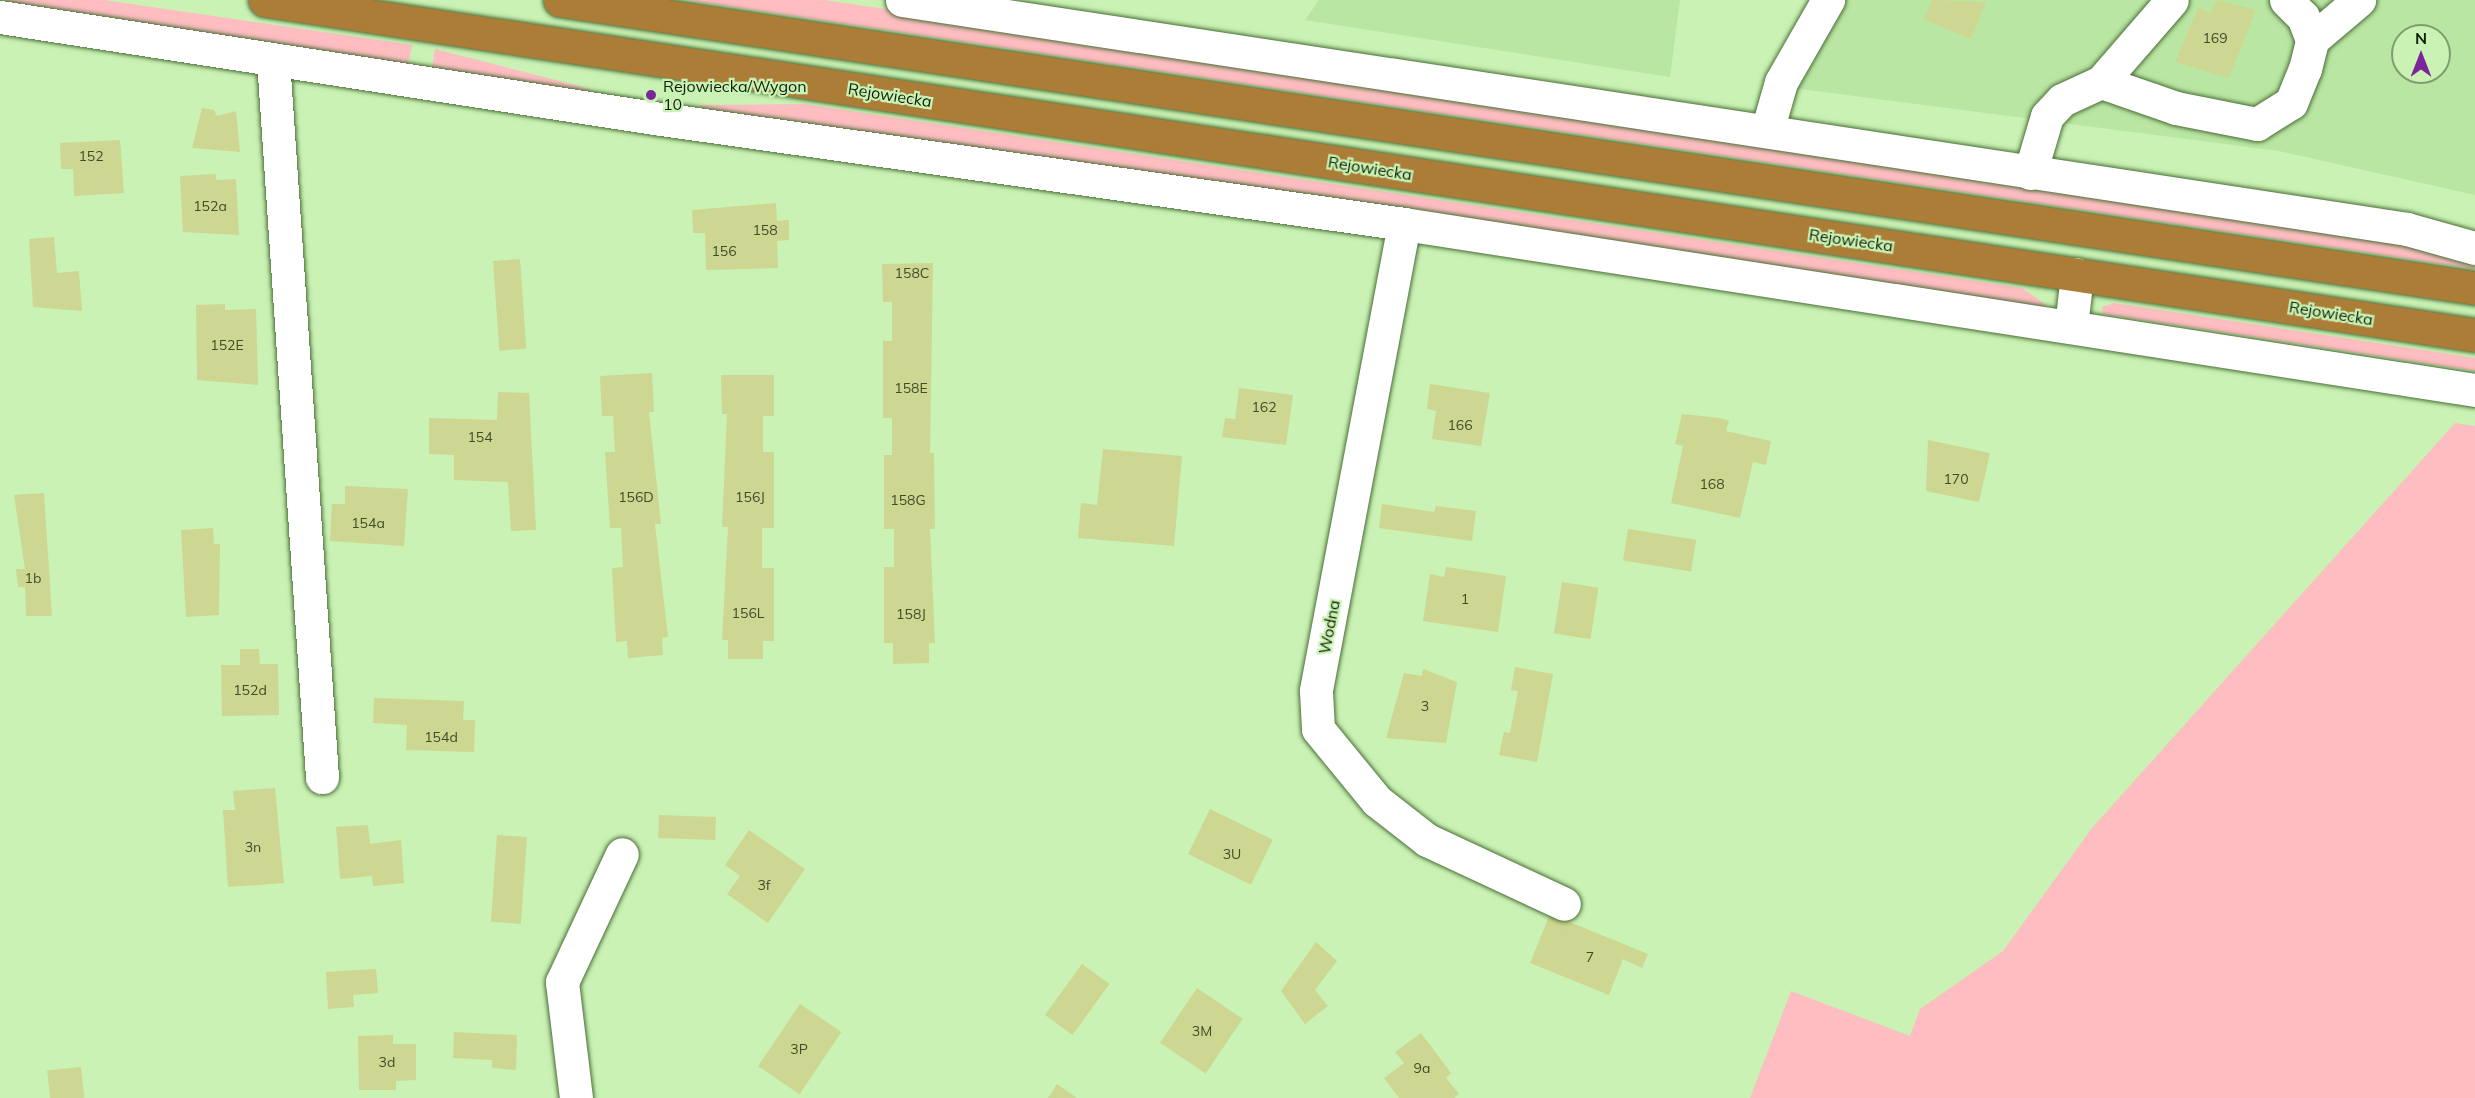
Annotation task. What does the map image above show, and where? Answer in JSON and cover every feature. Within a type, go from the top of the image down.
[{"type":"highway","name":"Rejowiecka","points":[[265,0],[2475,335]]},
{"type":"highway","points":[[560,0],[2475,288]]},
{"type":"street","points":[[1767,131],[1780,82],[1828,0]]},
{"type":"street","points":[[2030,172],[2048,117],[2062,100],[2101,82],[2172,0]]},
{"type":"street","points":[[2286,0],[2303,17],[2312,40]]},
{"type":"street","points":[[2101,82],[2176,108],[2257,124],[2291,103],[2312,40],[2359,0]]},
{"type":"street","points":[[914,1],[2408,229],[2475,248]]},
{"type":"street","points":[[0,17],[273,60],[1404,224],[2475,390]]},
{"type":"street","points":[[273,60],[322,777]]},
{"type":"street","name":"Wodna","points":[[1404,224],[1316,691],[1318,729],[1377,801],[1426,840],[1564,904]]},
{"type":"street","points":[[2071,327],[2077,274]]},
{"type":"street","points":[[576,1098],[562,982],[622,854]]},
{"type":"shaded area","points":[[0,0],[104,0],[412,45],[408,64]]},
{"type":"shaded area","points":[[685,0],[824,0],[2291,220],[2475,258],[2475,269]]},
{"type":"shaded area","points":[[1319,0],[1680,0],[1670,77],[1305,20]]},
{"type":"shaded area","points":[[1835,0],[2475,0],[2475,195],[2279,151],[1793,88]]},
{"type":"shaded area","points":[[435,49],[590,89],[588,95],[432,67]]},
{"type":"shaded area","points":[[804,104],[2022,288],[2046,305],[2043,309],[699,111],[700,105]]},
{"type":"shaded area","points":[[2114,303],[2475,358],[2475,371],[2103,314],[2102,307]]},
{"type":"shaded area","points":[[2455,423],[2475,426],[2475,1098],[1750,1098],[1791,991],[1910,1036],[1920,1009],[2003,951],[2092,828]]},
{"type":"building","points":[[1932,0],[1986,2],[1971,39],[1924,19]]},
{"type":"building","points":[[2217,0],[2256,10],[2229,78],[2175,62],[2198,8],[2211,13]]},
{"type":"building","points":[[202,108],[214,110],[217,116],[236,111],[240,152],[192,148]]},
{"type":"building","points":[[120,140],[124,193],[74,196],[73,169],[61,169],[60,143]]},
{"type":"building","points":[[216,174],[216,180],[236,179],[239,235],[183,232],[180,176]]},
{"type":"building","points":[[776,203],[777,221],[789,220],[789,240],[777,241],[778,268],[706,270],[705,233],[693,233],[692,210]]},
{"type":"building","points":[[54,237],[57,273],[79,271],[82,311],[33,307],[29,239]]},
{"type":"building","points":[[520,259],[526,349],[499,351],[493,261]]},
{"type":"building","points":[[933,263],[930,453],[934,453],[935,529],[930,529],[935,643],[929,643],[929,663],[893,664],[893,643],[884,643],[884,567],[894,567],[894,529],[884,529],[884,455],[892,455],[892,418],[883,418],[883,341],[892,341],[892,302],[883,302],[882,264]]},
{"type":"building","points":[[225,304],[225,310],[256,309],[258,385],[197,380],[196,305]]},
{"type":"building","points":[[652,373],[654,412],[649,412],[661,524],[655,524],[668,637],[662,638],[663,655],[628,658],[627,641],[616,642],[612,568],[623,567],[621,528],[610,528],[605,452],[615,452],[613,416],[602,416],[600,376]]},
{"type":"building","points":[[721,375],[774,375],[774,416],[763,416],[763,452],[774,452],[774,528],[762,528],[762,568],[774,568],[774,641],[763,641],[763,659],[728,659],[728,640],[722,640],[728,527],[722,527],[727,414],[722,414]]},
{"type":"building","points":[[1430,384],[1490,393],[1481,446],[1432,439],[1436,411],[1427,409]]},
{"type":"building","points":[[1239,388],[1293,395],[1286,445],[1222,437],[1225,418],[1235,419]]},
{"type":"building","points":[[498,392],[529,393],[536,530],[511,531],[508,482],[454,480],[454,455],[429,454],[429,418],[497,420]]},
{"type":"building","points":[[1682,414],[1720,418],[1729,421],[1726,431],[1771,441],[1766,465],[1753,462],[1740,518],[1671,503],[1683,446],[1675,444]]},
{"type":"building","points":[[1928,440],[1990,453],[1979,502],[1926,491]]},
{"type":"building","points":[[1103,449],[1182,456],[1174,546],[1078,538],[1081,503],[1097,505]]},
{"type":"building","points":[[345,486],[408,489],[404,546],[330,541],[332,504],[345,504]]},
{"type":"building","points":[[44,493],[52,616],[26,616],[25,587],[18,587],[16,569],[25,569],[14,495]]},
{"type":"building","points":[[1382,504],[1434,512],[1436,506],[1476,511],[1472,541],[1379,528]]},
{"type":"building","points":[[213,528],[214,544],[220,544],[219,615],[186,617],[181,530]]},
{"type":"building","points":[[1628,529],[1696,540],[1691,571],[1623,561]]},
{"type":"building","points":[[1446,567],[1506,576],[1498,632],[1423,621],[1430,574],[1444,577]]},
{"type":"building","points":[[1562,582],[1599,588],[1590,639],[1554,633]]},
{"type":"building","points":[[240,649],[259,649],[260,664],[278,664],[279,715],[222,716],[221,665],[240,665]]},
{"type":"building","points":[[1515,667],[1553,674],[1537,762],[1499,755],[1504,732],[1510,733],[1518,691],[1511,690]]},
{"type":"building","points":[[1423,669],[1457,682],[1446,743],[1386,738],[1404,673],[1422,676]]},
{"type":"building","points":[[374,698],[464,701],[463,720],[475,720],[474,752],[406,750],[407,725],[373,723]]},
{"type":"building","points":[[275,788],[284,883],[228,887],[223,810],[235,810],[233,791]]},
{"type":"building","points":[[1210,809],[1273,840],[1251,885],[1188,854]]},
{"type":"building","points":[[659,815],[716,817],[715,840],[658,838]]},
{"type":"building","points":[[368,825],[370,844],[401,840],[404,883],[373,886],[372,876],[340,879],[336,827]]},
{"type":"building","points":[[749,830],[805,869],[768,923],[727,894],[740,876],[725,865]]},
{"type":"building","points":[[497,835],[527,837],[521,924],[491,922]]},
{"type":"building","points":[[1550,914],[1648,954],[1642,968],[1623,959],[1609,995],[1530,963]]},
{"type":"building","points":[[1316,942],[1337,961],[1315,990],[1328,1006],[1305,1024],[1281,991]]},
{"type":"building","points":[[1082,964],[1110,984],[1072,1035],[1045,1015]]},
{"type":"building","points":[[376,969],[378,993],[353,995],[354,1007],[328,1009],[326,972]]},
{"type":"building","points":[[1197,988],[1243,1019],[1206,1073],[1160,1043]]},
{"type":"building","points":[[800,1004],[841,1032],[800,1094],[758,1066]]},
{"type":"building","points":[[454,1032],[517,1035],[516,1070],[492,1068],[492,1060],[453,1058]]},
{"type":"building","points":[[1421,1033],[1451,1073],[1446,1078],[1459,1094],[1454,1098],[1399,1098],[1384,1078],[1404,1063],[1395,1052]]},
{"type":"building","points":[[393,1035],[393,1044],[416,1044],[416,1080],[396,1081],[396,1090],[359,1090],[358,1036]]},
{"type":"building","points":[[81,1067],[84,1098],[50,1098],[47,1071]]},
{"type":"building","points":[[1057,1084],[1077,1098],[1048,1098]]},
{"type":"place","name":"Rejowiecka/Wygon 10","points":[[651,95]]}]
